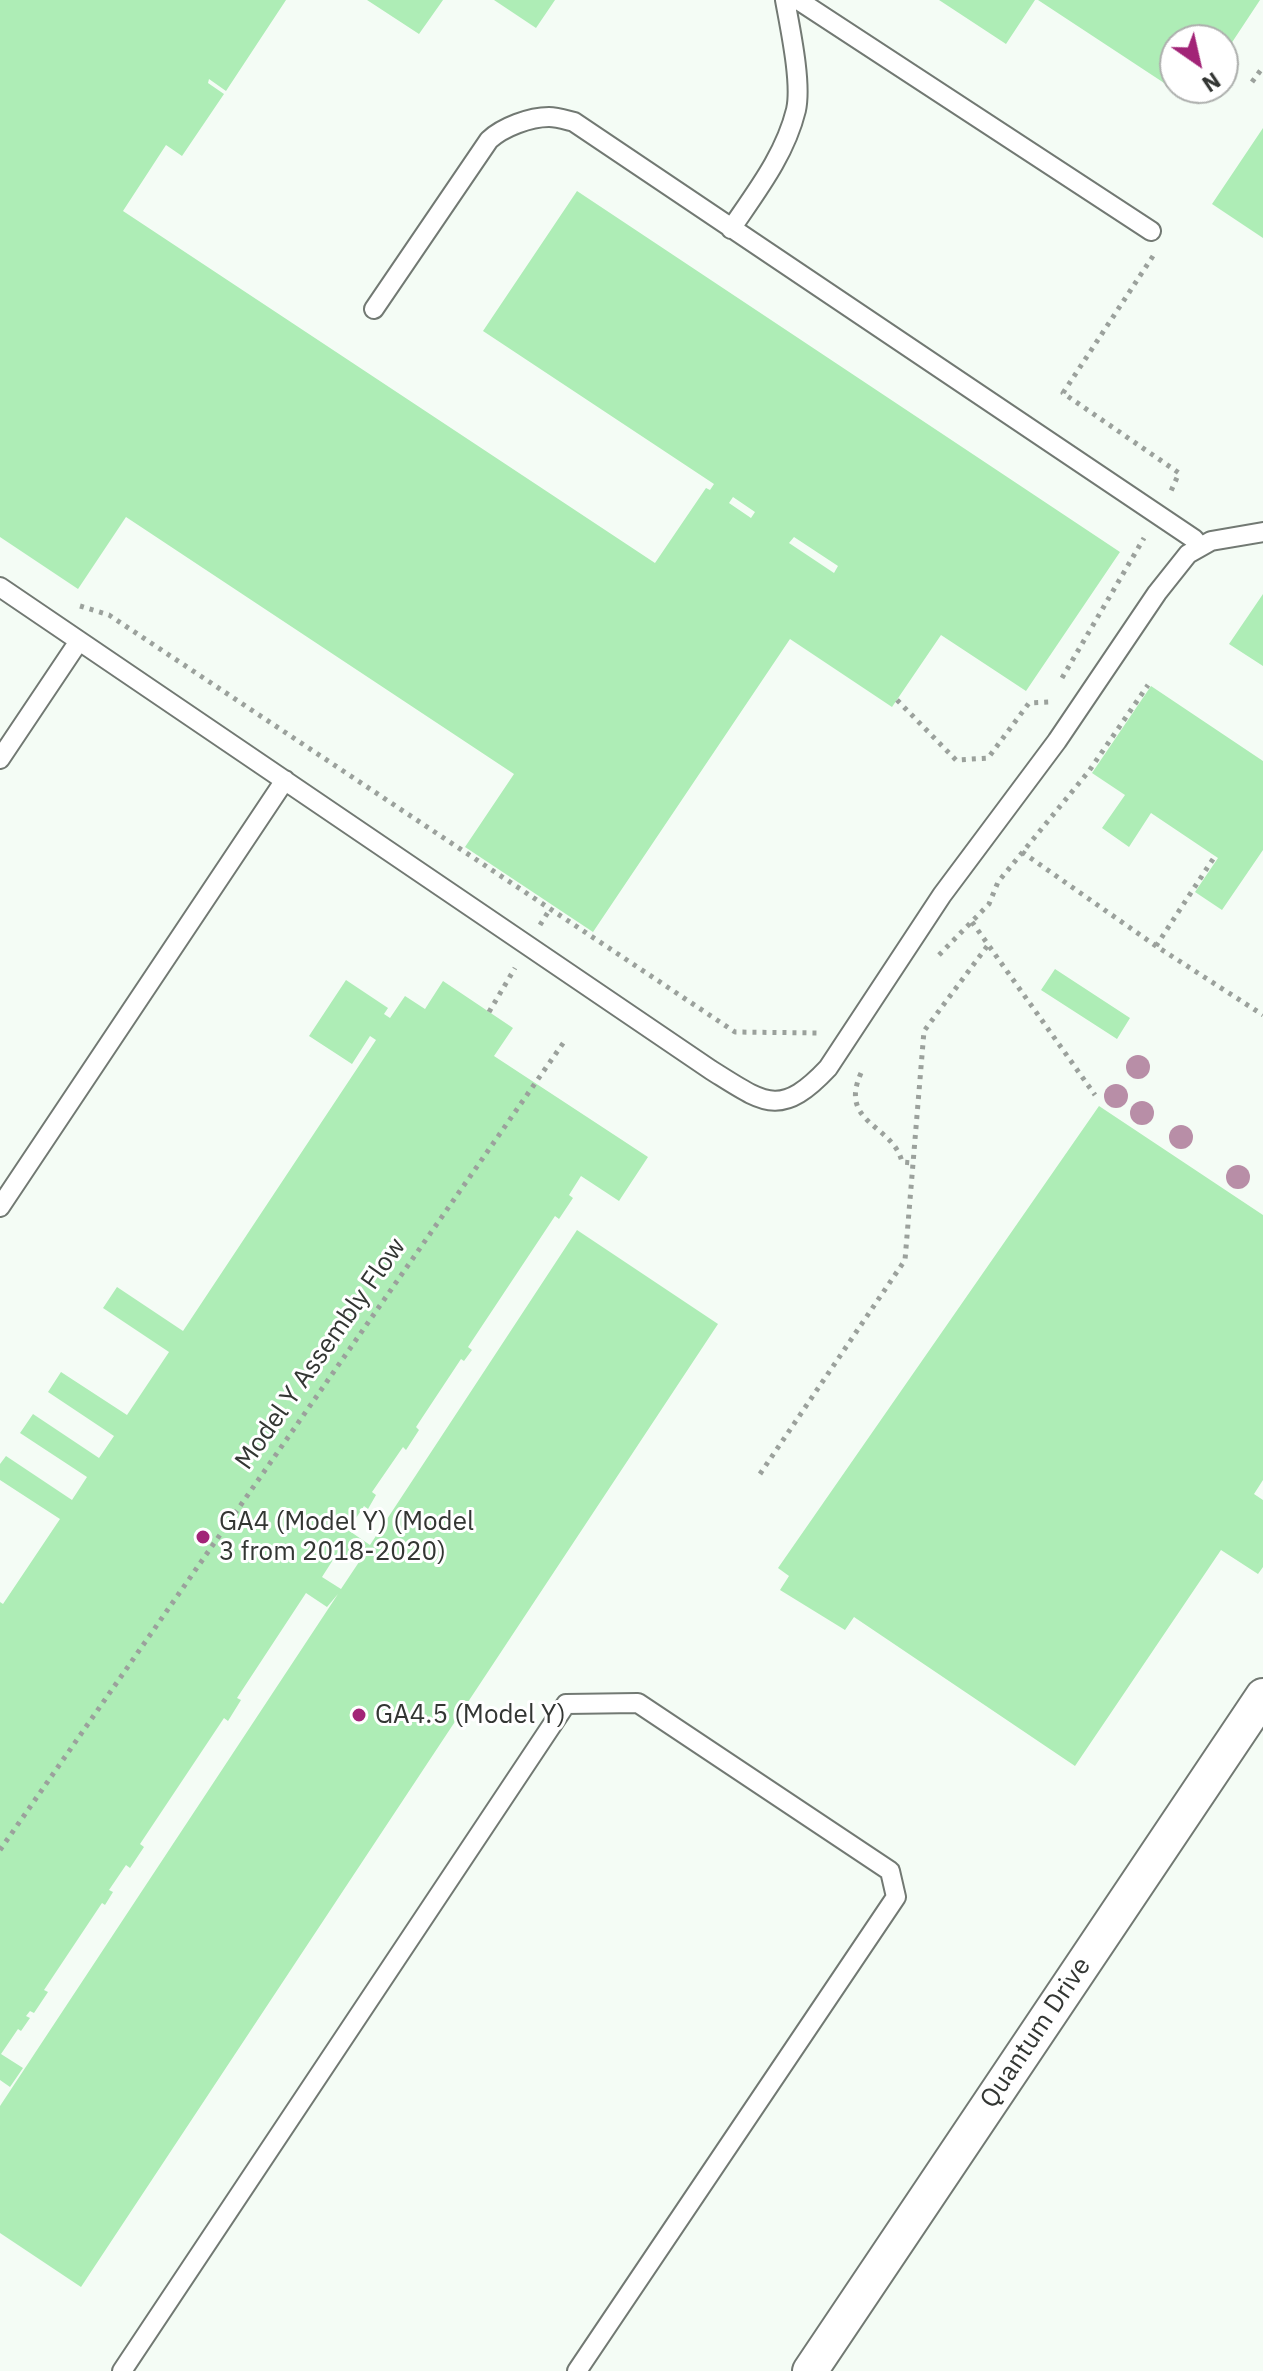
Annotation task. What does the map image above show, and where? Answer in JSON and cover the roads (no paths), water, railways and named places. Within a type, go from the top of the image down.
[{"type":"street","name":"Quantum Drive","points":[[820,2367],[1263,1696]]},
{"type":"lane","points":[[731,229],[776,161],[796,108],[794,50],[785,0]]},
{"type":"lane","points":[[798,0],[1155,240]]},
{"type":"lane","points":[[374,309],[489,140],[497,133],[534,119],[551,116],[574,122],[1194,539],[1200,546]]},
{"type":"lane","points":[[0,587],[711,1070],[761,1099],[773,1101],[789,1099],[807,1090],[828,1068],[942,895],[1071,721],[1157,593],[1188,554],[1211,541],[1263,532]]},
{"type":"lane","points":[[0,759],[79,641]]},
{"type":"lane","points":[[0,1207],[285,780]]},
{"type":"lane","points":[[122,2371],[566,1704],[638,1703],[890,1871],[896,1897],[577,2371]]},
{"type":"place","name":"GA4 (Model Y) (Model 3 from 2018-2020)","points":[[203,1537]]},
{"type":"place","name":"GA4.5 (Model Y)","points":[[359,1715]]}]
